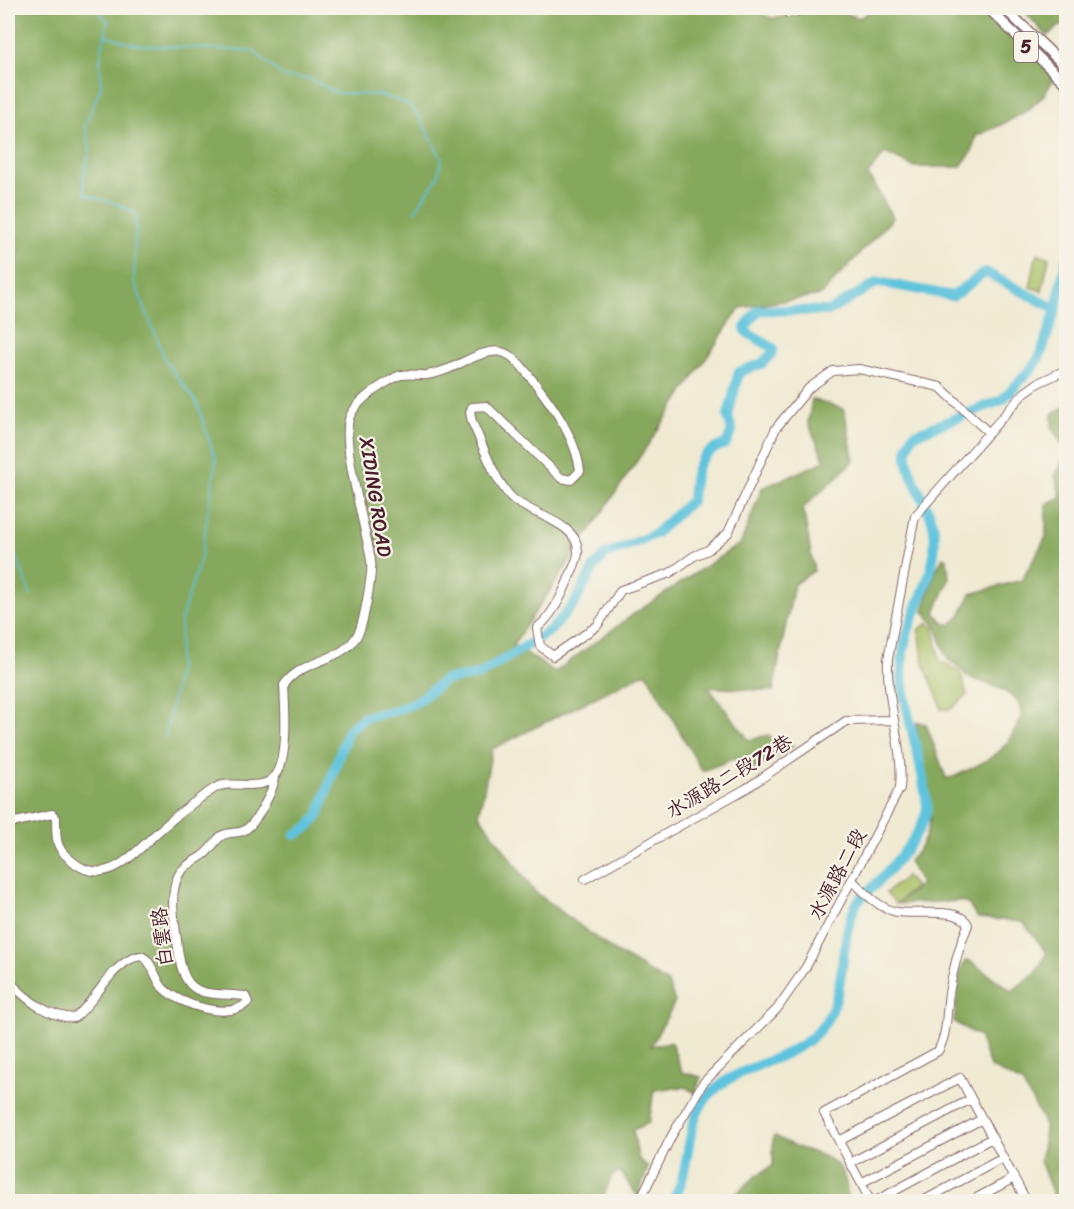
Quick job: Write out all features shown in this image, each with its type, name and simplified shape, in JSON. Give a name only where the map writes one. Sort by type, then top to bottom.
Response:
[{"type":"main road","name":"5","points":[[988,8],[1066,84]]},
{"type":"main road","name":"5","points":[[1004,8],[1066,67]]},
{"type":"street","points":[[785,8],[788,13],[812,8]]},
{"type":"street","name":"XIDING ROAD","points":[[275,777],[280,767],[283,748],[284,685],[295,674],[342,654],[355,639],[365,616],[372,564],[349,451],[348,422],[362,400],[398,376],[427,375],[448,369],[490,351],[504,351],[513,356],[546,396],[576,452],[580,471],[571,480],[561,478],[486,405],[472,407],[470,412],[472,422],[509,495],[520,506],[565,527],[578,545],[579,553],[567,584],[549,618],[537,628],[540,646],[553,656],[597,626],[621,590],[670,573],[694,556],[708,550],[728,533],[776,428],[809,388],[833,371],[859,369],[940,387],[989,433]]},
{"type":"street","points":[[989,433],[1024,393],[1038,383],[1066,370]]},
{"type":"street","name":"水源路二段","points":[[639,1202],[671,1137],[703,1083],[781,1004],[806,967],[854,882],[900,788],[901,772],[887,681],[888,659],[912,523],[929,499],[989,433]]},
{"type":"street","name":"水源路二段72巷","points":[[585,879],[747,788],[846,721],[893,720]]},
{"type":"street","points":[[8,820],[16,822],[52,814],[56,818],[59,850],[84,870],[104,872],[132,858],[172,820],[218,786],[263,784],[275,777]]},
{"type":"street","name":"白雲路","points":[[8,980],[23,996],[46,1011],[60,1017],[74,1018],[86,1009],[125,963],[137,956],[143,956],[163,988],[181,1002],[226,1010],[244,1007],[248,1002],[245,996],[220,996],[197,990],[181,973],[172,900],[179,874],[188,863],[203,855],[218,838],[228,832],[243,831],[249,826],[275,788],[275,777]]},
{"type":"street","points":[[854,882],[874,901],[893,911],[955,913],[966,920],[968,926],[962,939],[949,992],[945,1035],[938,1051],[824,1113],[850,1163],[872,1202],[992,1138]]},
{"type":"street","points":[[839,1142],[960,1078],[1027,1202]]},
{"type":"street","points":[[850,1163],[971,1099]]},
{"type":"street","points":[[861,1183],[982,1119]]},
{"type":"street","points":[[921,1202],[1003,1158]]},
{"type":"street","points":[[969,1202],[1014,1178]]},
{"type":"green space","points":[[8,8],[746,8],[772,18],[833,8],[859,18],[877,8],[988,8],[1055,74],[1050,86],[1042,96],[1023,113],[976,136],[972,152],[960,167],[914,167],[885,153],[868,174],[893,218],[821,295],[740,308],[513,645],[555,672],[632,615],[741,543],[762,488],[825,461],[808,423],[812,399],[844,409],[854,461],[803,508],[814,571],[794,584],[773,691],[708,687],[749,740],[768,735],[782,746],[793,746],[746,774],[736,758],[702,771],[646,672],[492,749],[479,815],[534,891],[611,949],[668,983],[675,1002],[651,1046],[671,1042],[682,1072],[701,1077],[695,1093],[685,1087],[654,1090],[649,1123],[633,1130],[638,1158],[648,1167],[638,1197],[620,1171],[611,1177],[602,1201],[8,1201]]},
{"type":"green space","points":[[1021,8],[1066,8],[1066,26],[1059,26],[1047,36]]},
{"type":"green space","points":[[1037,253],[1049,258],[1042,291],[1030,287]]},
{"type":"green space","points":[[1066,405],[1066,451],[1052,428],[1052,414]]},
{"type":"green space","points":[[1066,455],[1066,1201],[1056,1202],[1040,1161],[1045,1131],[1042,1118],[1022,1083],[990,1067],[979,1036],[954,1022],[960,971],[965,961],[970,961],[1012,991],[1036,972],[1047,953],[1023,922],[978,918],[969,905],[961,901],[896,904],[921,884],[909,861],[922,844],[928,828],[930,811],[917,722],[926,724],[946,778],[954,777],[996,754],[1016,729],[1022,715],[1018,701],[1002,689],[967,677],[961,668],[948,660],[935,625],[923,610],[936,570],[943,557],[947,559],[949,580],[935,612],[944,624],[951,624],[960,616],[971,594],[1022,580],[1046,537],[1046,504],[1061,497],[1055,476]]},
{"type":"green space","points":[[928,623],[934,629],[940,661],[960,671],[967,695],[951,709],[941,709],[923,659],[918,630]]},
{"type":"green space","points":[[906,876],[915,887],[896,904],[886,893]]},
{"type":"green space","points":[[776,1136],[789,1144],[834,1162],[842,1171],[846,1183],[847,1201],[728,1201],[758,1174],[773,1166],[773,1137]]},
{"type":"waterway","points":[[95,8],[108,21],[100,60],[101,87],[85,125],[90,149],[83,178],[85,194],[120,205],[136,214],[134,281],[166,362],[197,403],[216,461],[201,557],[181,619],[178,672],[165,736]]},
{"type":"waterway","points":[[8,11],[15,29],[17,47],[8,52]]},
{"type":"waterway","points":[[105,35],[136,45],[253,51],[284,77],[310,79],[337,93],[380,95],[408,104],[418,115],[442,159],[438,177],[414,212]]},
{"type":"waterway","points":[[672,1202],[683,1176],[694,1123],[705,1100],[728,1080],[798,1047],[810,1039],[823,1025],[832,1010],[837,993],[846,939],[856,905],[907,849],[925,817],[926,797],[906,702],[902,671],[906,638],[929,575],[935,542],[931,516],[913,479],[907,460],[908,448],[913,435],[1002,400],[1033,367],[1041,354],[1056,309],[1066,261]]},
{"type":"waterway","points":[[295,835],[309,827],[319,814],[348,730],[365,717],[396,710],[416,702],[445,680],[479,675],[551,630],[574,604],[595,566],[605,555],[655,534],[692,500],[698,465],[708,453],[726,444],[732,431],[728,416],[739,372],[761,364],[772,354],[773,348],[746,332],[745,328],[758,310],[829,311],[878,282],[953,296],[985,272],[1056,309]]},
{"type":"waterway","points":[[8,535],[31,595]]}]
